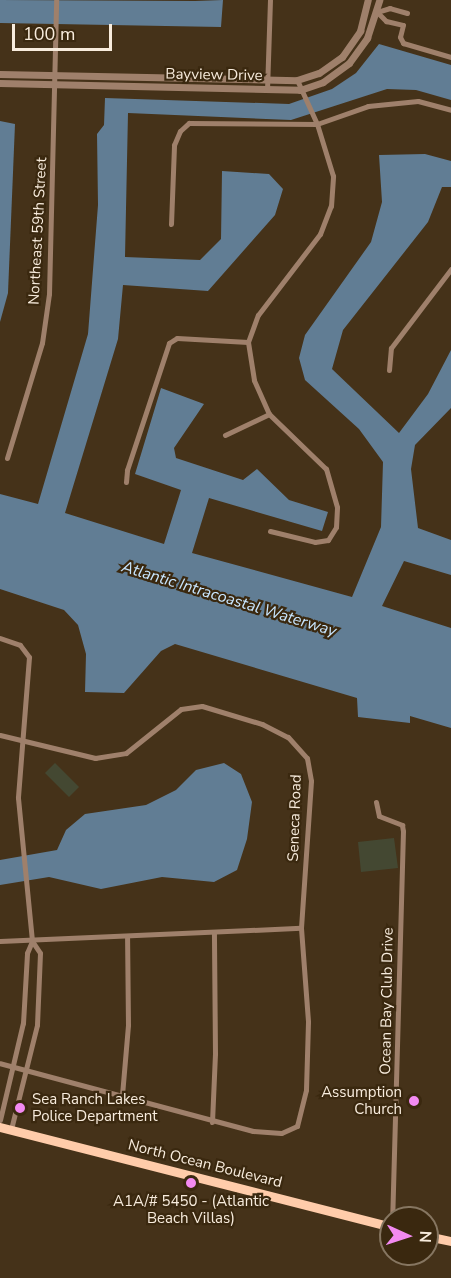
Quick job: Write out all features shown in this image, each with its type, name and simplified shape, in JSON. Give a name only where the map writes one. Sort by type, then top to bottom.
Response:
[{"type":"main road","name":"North Ocean Boulevard","points":[[0,1127],[379,1222]]},
{"type":"street","name":"Northeast 59th Street","points":[[7,458],[42,343],[49,294],[56,85],[56,0]]},
{"type":"street","points":[[267,90],[270,0]]},
{"type":"street","name":"Bayview Drive","points":[[1,83],[219,88],[302,93],[323,82],[349,63],[367,38],[379,0]]},
{"type":"street","points":[[367,4],[386,21],[403,25],[400,37],[403,43],[451,57]]},
{"type":"street","name":"Bayview Drive","points":[[1,74],[297,80],[319,73],[342,57],[360,31],[367,4]]},
{"type":"street","points":[[377,12],[390,9],[407,13]]},
{"type":"street","points":[[1,74],[1,83]]},
{"type":"street","points":[[108,86],[109,76]]},
{"type":"street","points":[[163,78],[163,87]]},
{"type":"street","points":[[219,79],[219,88]]},
{"type":"street","points":[[270,531],[315,542],[328,540],[336,527],[338,507],[326,469],[269,414],[254,380],[248,342],[258,315],[320,234],[331,206],[333,176],[317,124],[297,80]]},
{"type":"street","points":[[171,224],[174,145],[180,130],[189,123],[317,124],[368,106],[418,101],[451,110]]},
{"type":"street","points":[[389,370],[391,348],[451,269]]},
{"type":"street","points":[[126,482],[127,470],[169,343],[177,338],[248,342]]},
{"type":"street","points":[[225,435],[269,414]]},
{"type":"street","points":[[0,638],[20,645],[29,657],[30,675],[22,742],[20,845],[32,941],[40,952],[40,979],[28,1069],[11,1129]]},
{"type":"street","name":"Seneca Road","points":[[0,735],[95,758],[126,753],[181,709],[202,706],[262,724],[288,737],[307,758],[311,781],[301,928],[308,1022],[306,1090],[297,1126],[272,1132],[212,1122]]},
{"type":"street","name":"Ocean Bay Club Drive","points":[[376,802],[379,816],[397,823],[403,831],[392,1206]]},
{"type":"street","points":[[0,941],[301,928]]},
{"type":"street","points":[[0,1063],[122,1095],[212,1122],[214,932]]},
{"type":"street","points":[[122,1095],[128,1025],[127,936]]},
{"type":"street","points":[[0,1120],[15,1066],[23,1023],[27,953],[32,941]]},
{"type":"green space","points":[[55,763],[79,787],[69,797],[45,773]]},
{"type":"green space","points":[[394,838],[398,868],[361,872],[358,842]]},
{"type":"water","points":[[0,0],[223,0],[221,27],[0,23]]},
{"type":"water","name":"Atlantic Intracoastal Waterway","points":[[379,44],[451,65],[451,100],[416,90],[387,89],[291,120],[128,113],[125,257],[200,260],[221,239],[222,171],[269,174],[283,189],[275,215],[208,291],[123,285],[118,339],[65,513],[164,544],[181,490],[135,474],[161,388],[204,404],[174,448],[176,458],[243,480],[257,469],[289,500],[328,512],[322,531],[209,498],[192,553],[352,597],[381,527],[383,462],[359,429],[305,380],[299,358],[305,335],[371,242],[382,202],[379,155],[425,154],[451,161],[451,187],[442,187],[428,222],[343,330],[332,369],[399,433],[428,394],[451,350],[451,408],[415,445],[411,469],[418,528],[451,540],[451,575],[404,561],[382,606],[451,628],[451,728],[410,716],[410,723],[358,717],[357,698],[175,644],[161,651],[124,693],[85,692],[86,654],[78,625],[64,610],[0,589],[0,494],[38,504],[88,334],[98,205],[97,134],[104,125],[105,98],[289,104],[332,89],[356,73]]},
{"type":"water","points":[[0,121],[15,124],[8,293],[0,322]]},
{"type":"water","points":[[224,763],[241,774],[252,802],[247,839],[237,870],[214,882],[162,877],[101,889],[49,877],[0,885],[0,860],[57,850],[66,830],[85,814],[146,805],[176,790],[196,770]]},
{"type":"place","name":"Assumption Church","points":[[414,1101]]},
{"type":"place","name":"Sea Ranch Lakes Police Department","points":[[20,1108]]},
{"type":"place","name":"A1A/# 5450 - (Atlantic Beach Villas)","points":[[191,1183]]}]
